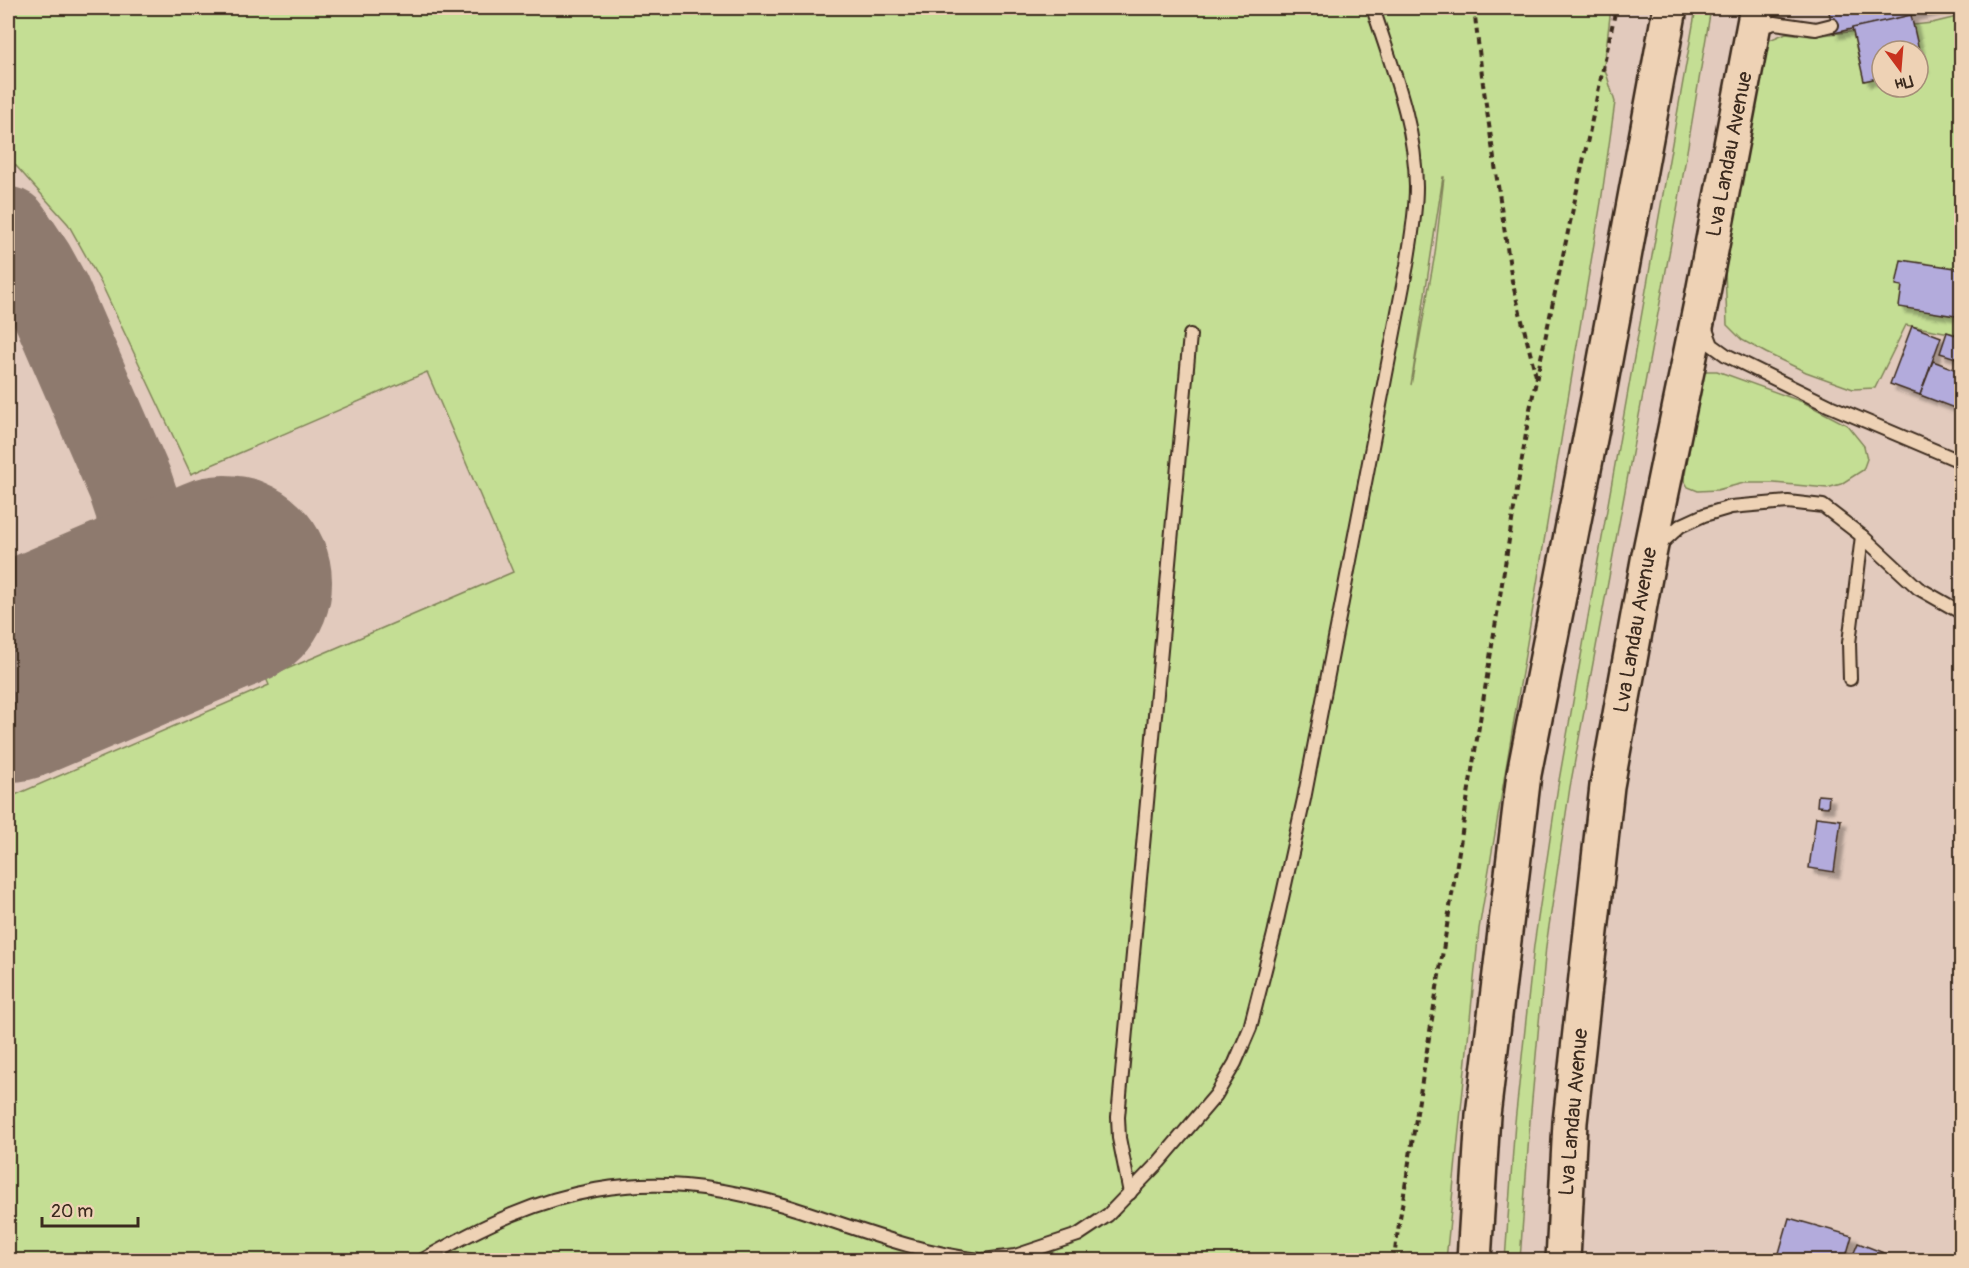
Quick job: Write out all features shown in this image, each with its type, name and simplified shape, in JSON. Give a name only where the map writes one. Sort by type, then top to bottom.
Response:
[{"type":"main road","points":[[1474,1260],[1483,1115],[1524,774],[1598,398],[1670,8]]},
{"type":"main road","name":"Lva Landau Avenue","points":[[1563,1260],[1570,1122],[1607,786],[1648,555],[1702,298],[1755,18]]},
{"type":"lane","points":[[423,1260],[490,1224],[543,1202],[615,1186],[658,1184],[695,1186],[734,1193],[782,1205],[911,1247],[948,1256],[982,1260],[1015,1256],[1078,1235],[1108,1215],[1160,1162],[1216,1095],[1235,1063],[1250,1028],[1260,992],[1304,800],[1407,265],[1416,188],[1414,152],[1404,105],[1373,8]]},
{"type":"lane","points":[[1755,18],[1816,29],[1832,25]]},
{"type":"lane","points":[[1702,298],[1705,328],[1712,345],[1726,355],[1830,406],[1962,462]]},
{"type":"lane","points":[[1130,1193],[1119,1138],[1118,1117],[1190,335]]},
{"type":"lane","points":[[1648,555],[1680,526],[1704,515],[1731,507],[1788,502],[1823,506],[1862,537],[1918,588],[1962,614]]},
{"type":"lane","points":[[1850,679],[1849,643],[1862,537]]},
{"type":"path","points":[[1473,8],[1512,281],[1537,378]]},
{"type":"path","points":[[1394,1260],[1522,456],[1616,8]]},
{"type":"green space","points":[[8,8],[1611,8],[1604,66],[1615,102],[1601,202],[1479,929],[1446,1260],[8,1260],[8,798],[269,685],[266,678],[513,572],[427,372],[191,474],[101,283],[68,224],[8,157]],"holes":[[[1444,177],[1435,254],[1411,385]]]},
{"type":"green space","points":[[1696,8],[1711,8],[1677,211],[1570,787],[1546,946],[1520,1260],[1505,1260],[1515,1122],[1534,945],[1558,786]]},
{"type":"green space","points":[[1961,16],[1961,335],[1906,325],[1875,388],[1853,389],[1806,372],[1742,340],[1727,325],[1725,269],[1754,69],[1767,41],[1786,33],[1812,36],[1932,23]]},
{"type":"green space","points":[[1705,371],[1717,371],[1803,402],[1847,425],[1864,446],[1867,459],[1863,470],[1841,484],[1827,488],[1774,483],[1744,483],[1717,490],[1698,491],[1688,487],[1684,480],[1701,381]]},
{"type":"building","points":[[1828,8],[1942,8],[1834,33]]},
{"type":"building","points":[[1911,15],[1916,39],[1870,39],[1870,80],[1864,81],[1852,28]]},
{"type":"building","points":[[1901,260],[1962,269],[1962,317],[1899,307],[1902,286],[1896,285]]},
{"type":"building","points":[[1912,326],[1941,337],[1920,395],[1890,384]]},
{"type":"building","points":[[1947,332],[1962,337],[1962,360],[1940,353]]},
{"type":"building","points":[[1933,361],[1962,372],[1962,411],[1920,395]]},
{"type":"building","points":[[1818,795],[1829,796],[1828,807],[1817,806]]},
{"type":"building","points":[[1816,817],[1841,820],[1834,872],[1809,868]]},
{"type":"building","points":[[1789,1218],[1852,1236],[1845,1260],[1777,1260]]},
{"type":"building","points":[[1858,1243],[1902,1260],[1851,1260]]},
{"type":"taxiway","points":[[8,230],[48,295],[130,484],[139,511],[140,543],[127,587],[96,620],[20,669]]},
{"type":"runway","points":[[8,675],[225,582]]}]
